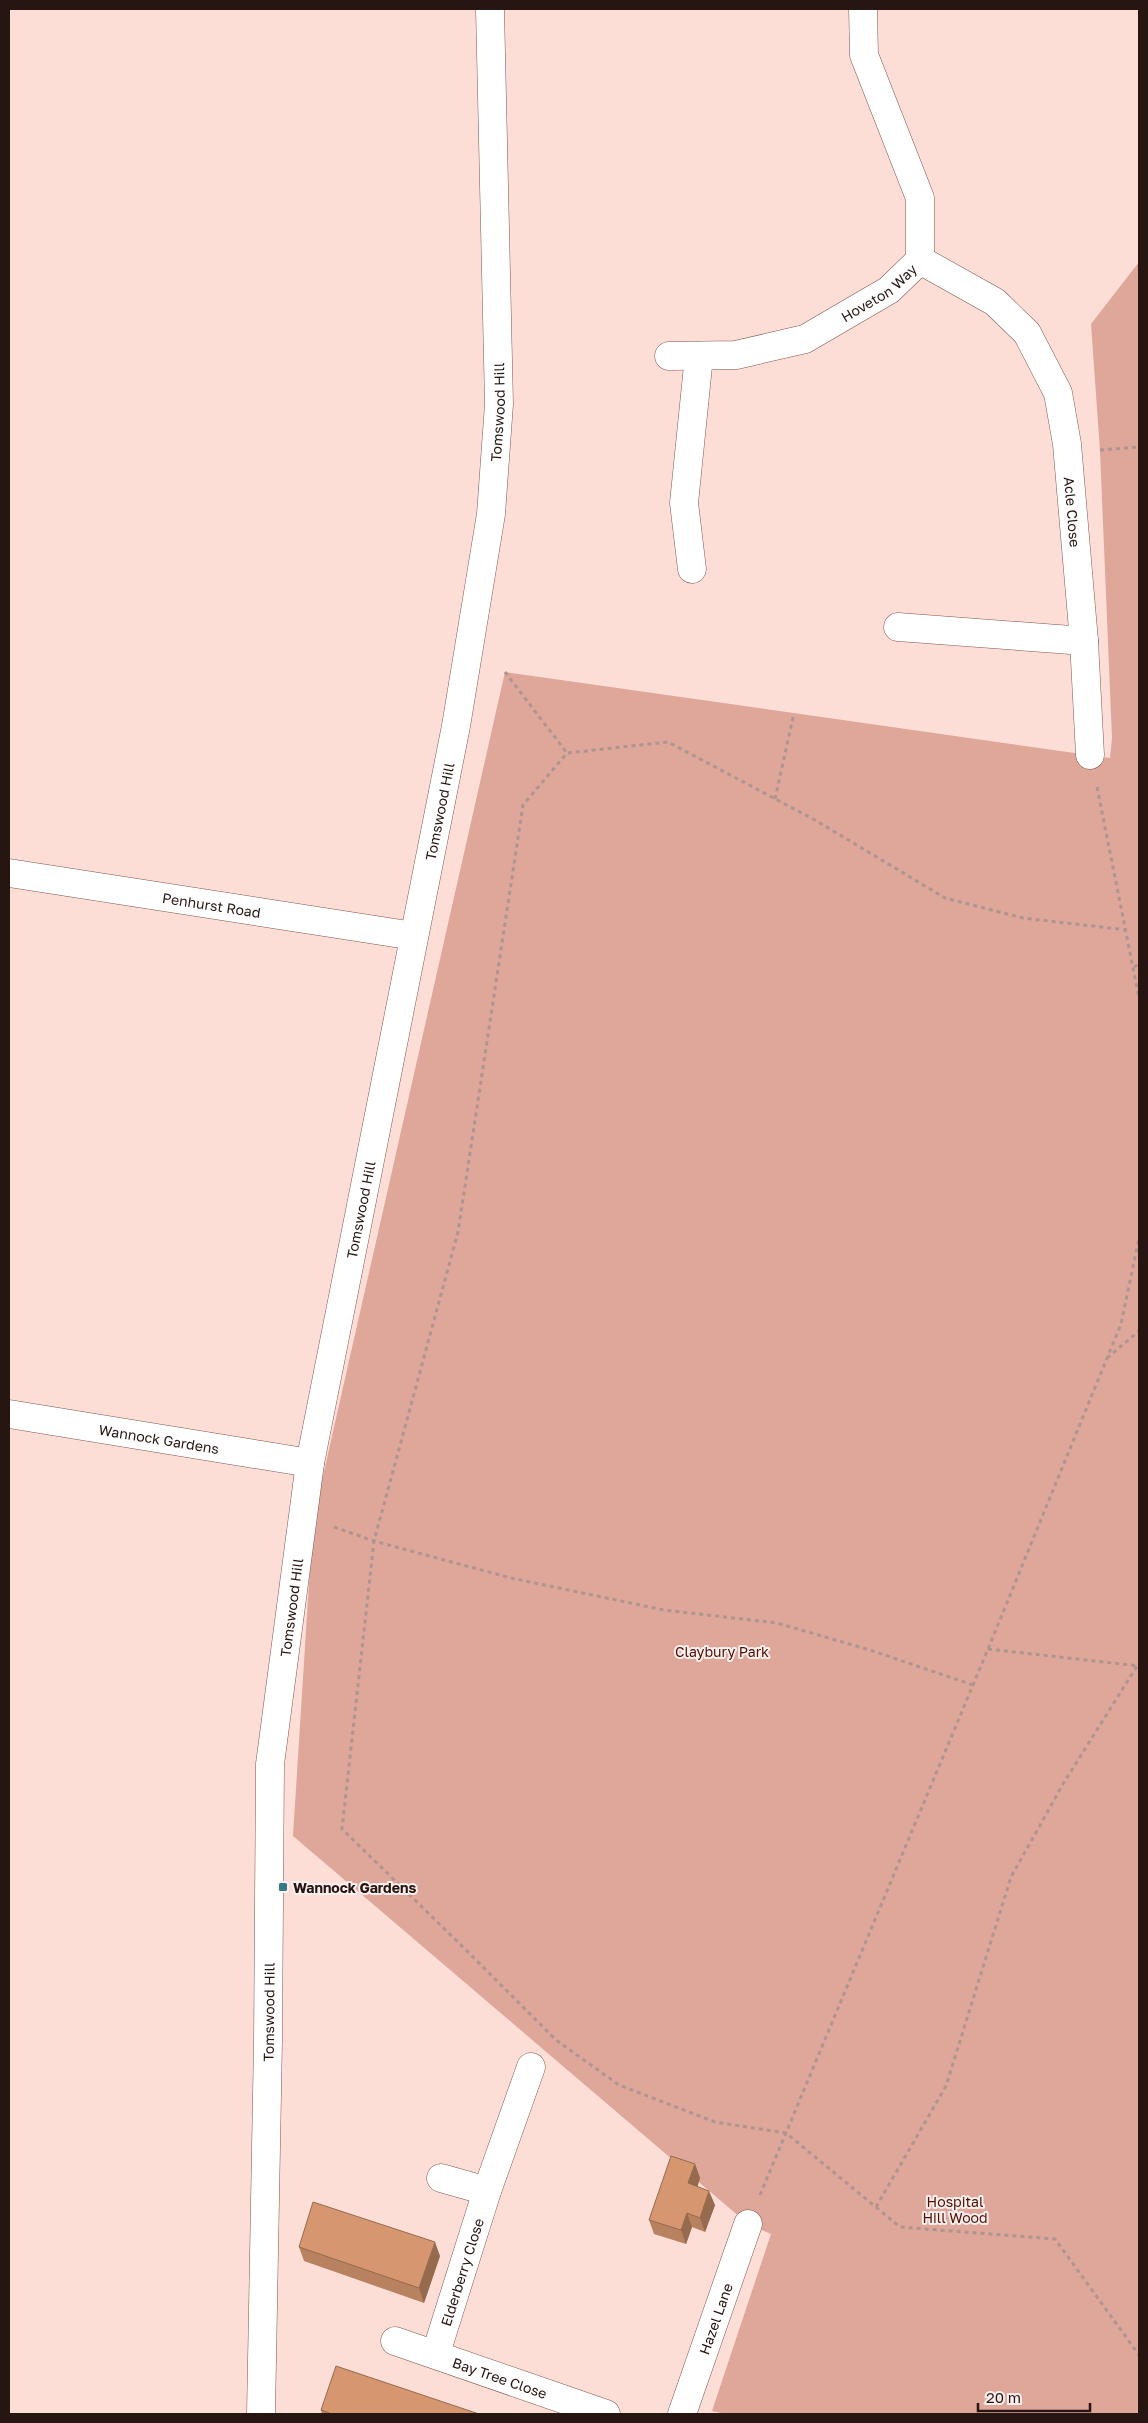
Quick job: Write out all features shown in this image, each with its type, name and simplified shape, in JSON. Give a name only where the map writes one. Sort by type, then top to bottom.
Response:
[{"type":"street","name":"Tomswood Hill","points":[[261,2414],[268,2051],[270,1764],[310,1463],[456,726],[492,495],[499,404],[490,9]]},
{"type":"street","name":"Hoveton Way","points":[[669,356],[736,355],[805,339],[889,290],[920,260],[920,198],[864,55],[863,9]]},
{"type":"street","name":"Acle Close","points":[[920,260],[995,302],[1021,326],[1027,333],[1058,393],[1067,444],[1072,528],[1084,641],[1090,755]]},
{"type":"street","points":[[692,569],[684,503],[699,356]]},
{"type":"street","points":[[898,627],[1084,641]]},
{"type":"street","name":"Penhurst Road","points":[[9,873],[414,936]]},
{"type":"street","name":"Wannock Gardens","points":[[9,1414],[310,1463]]},
{"type":"street","name":"Elderberry Close","points":[[436,2353],[487,2191],[531,2067]]},
{"type":"street","points":[[441,2178],[487,2191]]},
{"type":"street","name":"Hazel Lane","points":[[682,2414],[748,2224]]},
{"type":"street","name":"Bay Tree Close","points":[[395,2341],[436,2353],[606,2414]]},
{"type":"path","points":[[505,672],[567,753]]},
{"type":"path","points":[[775,799],[794,713]]},
{"type":"path","points":[[1127,930],[1023,918],[945,898],[816,820],[668,742],[567,753],[523,805],[458,1232],[374,1541],[342,1830],[464,1946],[556,2040],[620,2085],[715,2122],[786,2133],[900,2226],[1055,2239],[1139,2355]]},
{"type":"path","points":[[1090,755],[1127,930],[1139,998]]},
{"type":"path","points":[[1134,967],[1139,964]]},
{"type":"path","points":[[748,2224],[988,1649],[1121,1324],[1139,1238]]},
{"type":"path","points":[[1107,1358],[1139,1331]]},
{"type":"path","points":[[301,1524],[312,1520],[374,1541],[511,1578],[664,1610],[777,1623],[870,1650],[973,1685]]},
{"type":"path","points":[[876,2207],[946,2086],[1011,1877],[1063,1784],[1138,1666],[988,1649]]},
{"type":"green space","name":"Claybury Park","points":[[1139,262],[1139,2414],[725,2414],[712,2411],[771,2234],[748,2224],[293,1836],[313,1520],[505,672],[1110,758],[1112,738],[1100,451],[1091,324]]},
{"type":"building","points":[[671,2156],[695,2164],[688,2183],[709,2191],[700,2218],[687,2213],[681,2230],[649,2220]]},
{"type":"building","points":[[313,2202],[435,2242],[419,2288],[299,2247]]},
{"type":"building","points":[[336,2366],[479,2414],[332,2414],[321,2410]]},
{"type":"place","name":"Wannock Gardens","points":[[283,1887]]},
{"type":"park label","name":"Hospital Hill Wood","points":[[955,2210]]}]
